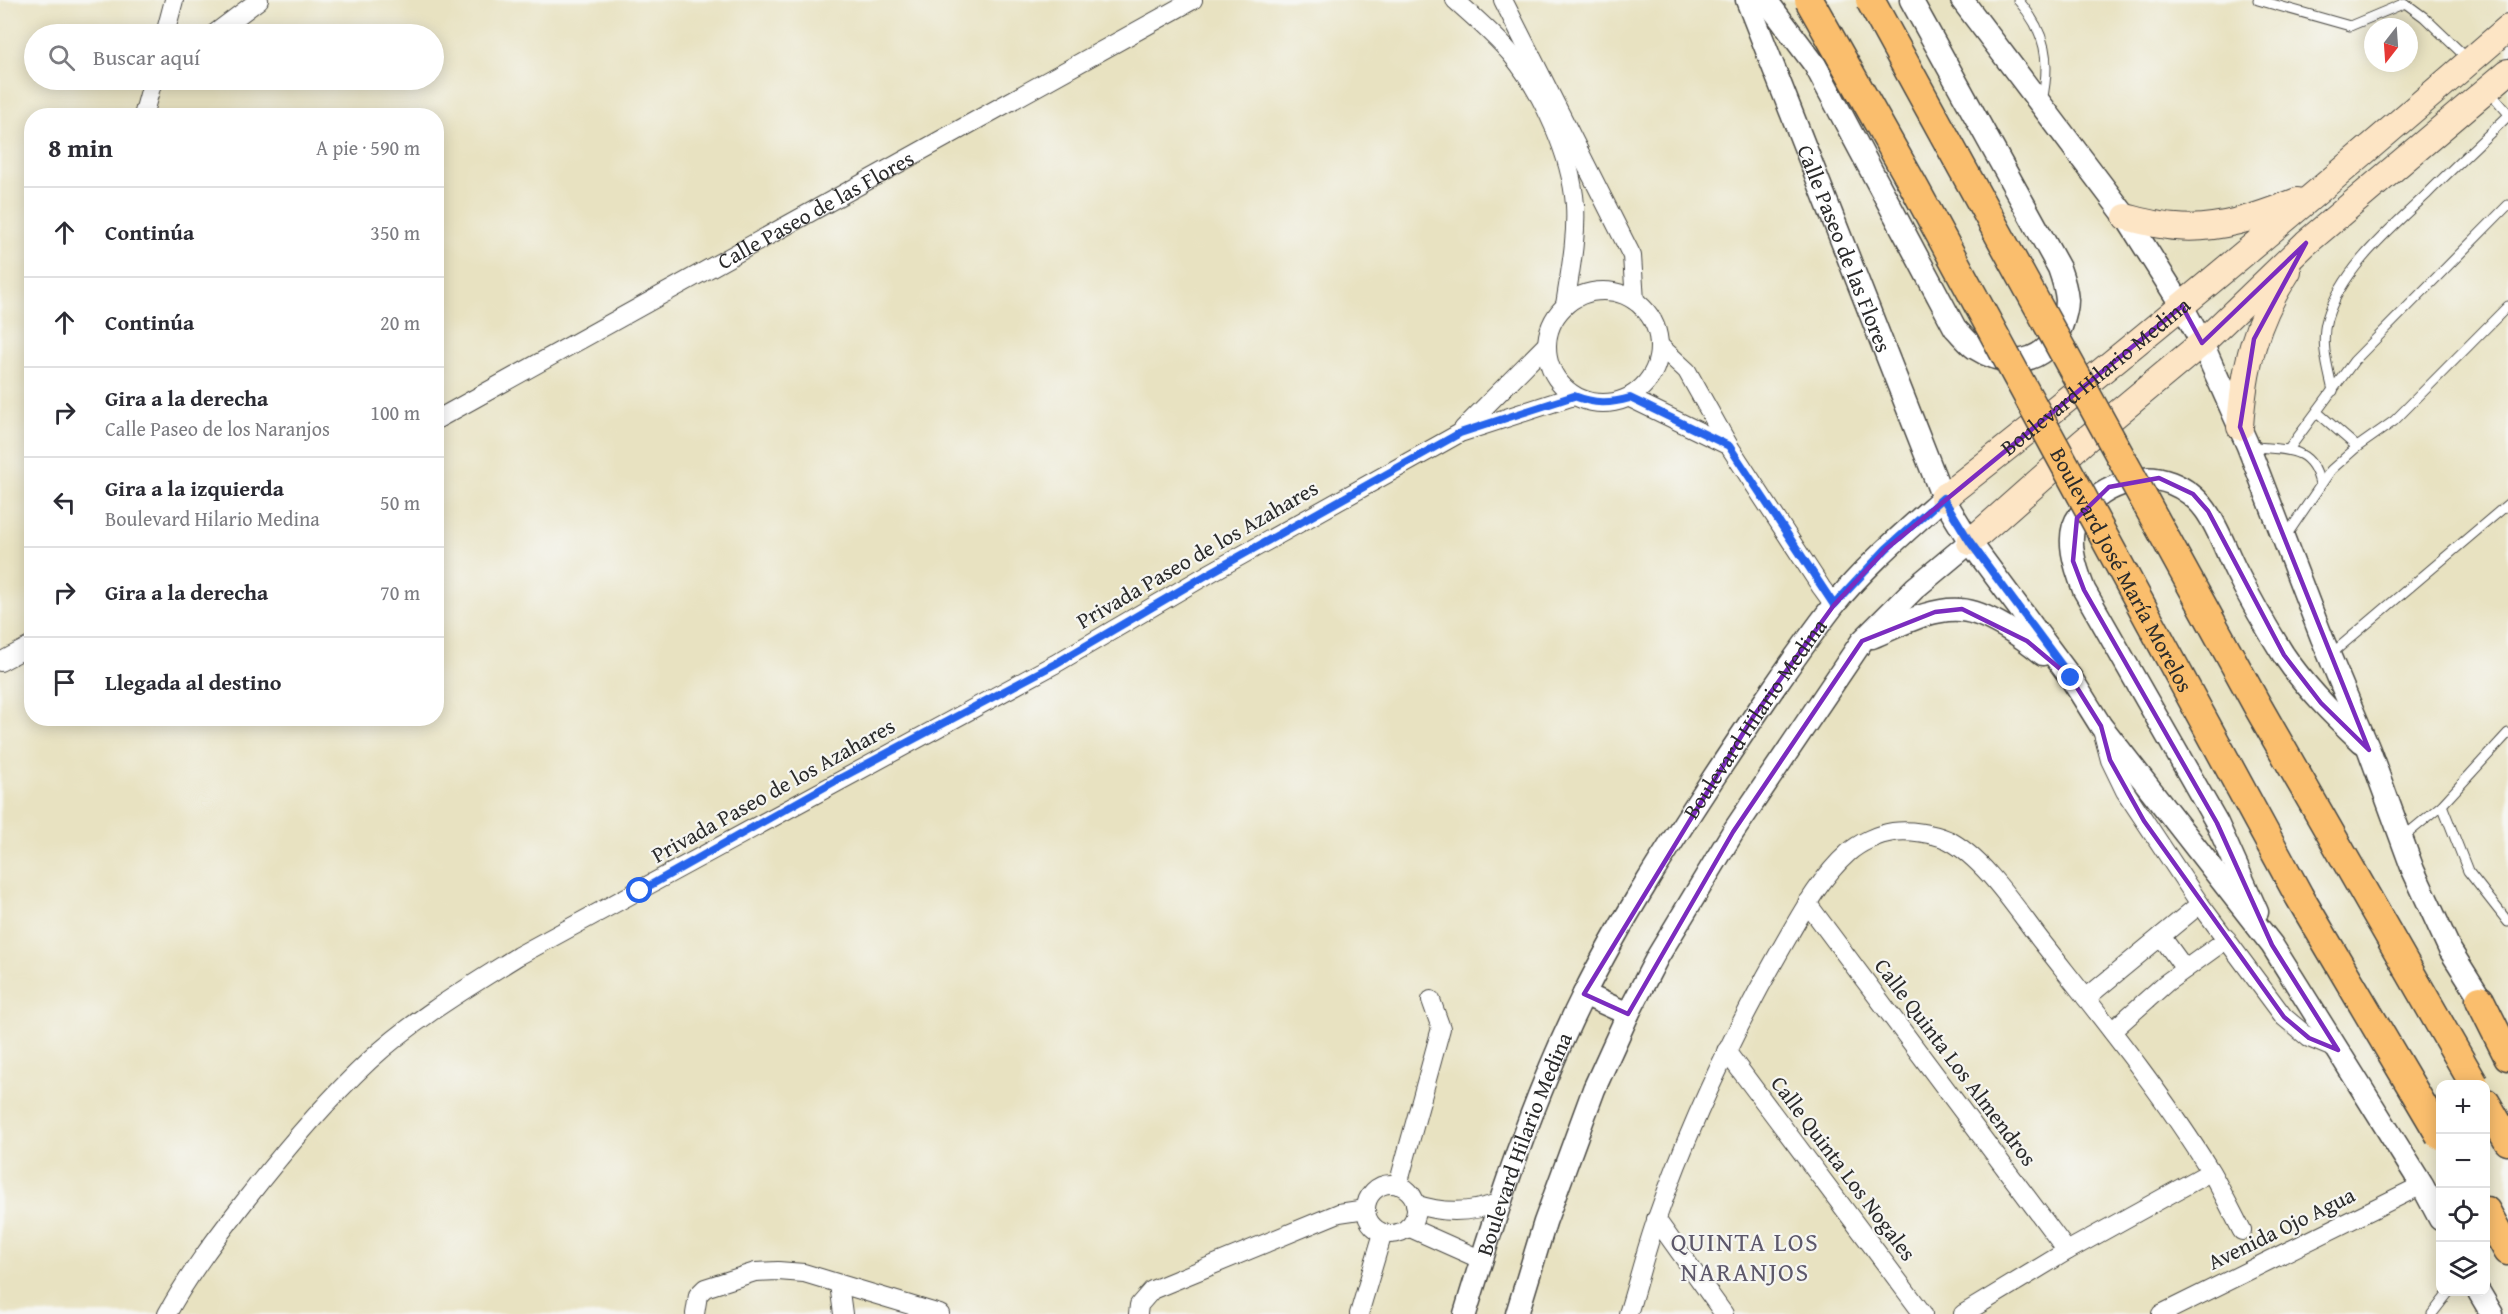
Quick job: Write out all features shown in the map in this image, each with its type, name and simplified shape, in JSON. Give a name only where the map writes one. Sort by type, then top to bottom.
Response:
[{"type":"main road","name":"Boulevard José María Morelos","points":[[1809,0],[1912,183],[2101,535],[2299,896],[2439,1134]]},
{"type":"main road","points":[[1870,0],[2258,707],[2472,1080]]},
{"type":"main road","name":"Boulevard Hilario Medina","points":[[1943,498],[2065,403],[2317,194],[2508,28]]},
{"type":"main road","name":"Boulevard Hilario Medina","points":[[1970,542],[2083,442],[2202,343],[2307,243],[2508,72]]},
{"type":"main road","points":[[2126,218],[2176,227],[2205,227],[2236,222],[2317,194]]},
{"type":"main road","points":[[2244,436],[2242,390],[2254,339],[2280,283],[2307,243]]},
{"type":"main road","points":[[2480,1000],[2508,1056]]},
{"type":"main road","points":[[2490,1110],[2508,1141]]},
{"type":"main road","points":[[2490,1219],[2507,1251]]},
{"type":"street","points":[[168,24],[174,0]]},
{"type":"street","points":[[227,24],[259,0]]},
{"type":"street","name":"Calle Paseo de las Flores","points":[[444,416],[1193,0]]},
{"type":"street","points":[[1455,0],[1511,55],[1532,84],[1559,143],[1569,171],[1575,204],[1575,232],[1565,305]]},
{"type":"street","points":[[1503,0],[1632,256],[1635,301]]},
{"type":"street","name":"Calle Paseo de las Flores","points":[[1747,0],[1943,498],[1970,542],[2071,678]]},
{"type":"street","points":[[1766,0],[1815,65],[1955,328],[1974,347],[1998,359],[2016,361],[2040,355],[2054,342],[2064,319],[2067,302],[2059,268],[1911,0]]},
{"type":"street","points":[[1962,0],[2126,218],[2182,306],[2202,343],[2244,436],[2369,750],[2412,870],[2450,950],[2480,1000],[2508,1037]]},
{"type":"street","points":[[145,108],[151,90]]},
{"type":"street","points":[[1612,291],[1635,301],[1648,313],[1657,328],[1660,346],[1657,366],[1646,384],[1630,398],[1612,404],[1592,403],[1574,396],[1559,383],[1549,365],[1546,345],[1555,317],[1565,305],[1587,293],[1612,291]]},
{"type":"street","name":"Privada Paseo de los Azahares","points":[[1460,433],[1546,345]]},
{"type":"street","points":[[1660,346],[1687,370],[1729,446],[1834,605]]},
{"type":"street","name":"Privada Paseo de los Azahares","points":[[167,1314],[176,1297],[228,1222],[296,1135],[370,1060],[447,1000],[518,956],[1055,664],[1210,573],[1460,433],[1574,396]]},
{"type":"street","points":[[1630,398],[1729,446]]},
{"type":"street","points":[[2272,945],[2217,823],[2103,618],[2084,590],[2073,561],[2073,541],[2077,518],[2109,487],[2137,479],[2159,478],[2193,494],[2208,511],[2236,571],[2284,654],[2321,703],[2369,750]]},
{"type":"street","name":"Boulevard Hilario Medina","points":[[1465,1314],[1500,1202],[1548,1075],[1584,994],[1615,937],[1753,717],[1834,605],[1886,549],[1943,498]]},
{"type":"street","name":"Boulevard Hilario Medina","points":[[1517,1314],[1566,1161],[1594,1089],[1628,1014],[1658,956],[1733,832],[1862,641],[1915,588],[1970,542]]},
{"type":"street","points":[[1862,641],[1935,612],[1962,609],[1998,623],[2027,641],[2071,678],[2101,726],[2272,945],[2422,1185],[2436,1211]]},
{"type":"street","points":[[0,662],[24,649]]},
{"type":"street","points":[[2101,726],[2110,760],[2125,791],[2200,904],[2284,1017],[2309,1038],[2338,1050]]},
{"type":"street","points":[[1628,1314],[1656,1220],[1689,1134],[1726,1051],[1807,903],[1849,851],[1869,840],[1893,832],[1917,832],[1947,840],[1974,860],[1996,885],[2112,1031],[2210,1172],[2242,1231]]},
{"type":"street","name":"Calle Quinta Los Almendros","points":[[1807,903],[2067,1251]]},
{"type":"street","points":[[2085,998],[2200,904]]},
{"type":"street","points":[[2162,936],[2185,969]]},
{"type":"street","points":[[2112,1031],[2185,969],[2228,939]]},
{"type":"street","points":[[1584,994],[1628,1014]]},
{"type":"street","points":[[1398,1185],[1441,1028],[1431,1000]]},
{"type":"street","name":"Calle Quinta Los Nogales","points":[[1726,1051],[1923,1314]]},
{"type":"street","points":[[1963,1314],[2067,1251],[2210,1172]]},
{"type":"street","points":[[1398,1185],[1406,1189],[1415,1204],[1413,1220],[1401,1232],[1383,1233],[1368,1219],[1367,1200],[1380,1187],[1398,1185]]},
{"type":"street","name":"Avenida Ojo Agua","points":[[2161,1314],[2422,1185]]},
{"type":"street","points":[[1415,1204],[1434,1210],[1466,1211],[1500,1202]]},
{"type":"street","points":[[1138,1314],[1139,1305],[1152,1290],[1339,1213],[1366,1209]]},
{"type":"street","points":[[1656,1220],[1724,1314]]},
{"type":"street","points":[[1408,1227],[1482,1260]]},
{"type":"street","points":[[1359,1314],[1383,1233]]},
{"type":"street","points":[[695,1314],[698,1295],[705,1288],[755,1272],[804,1273],[940,1314]]},
{"type":"street","points":[[839,1284],[843,1314]]},
{"type":"street","points":[[2482,1296],[2492,1314]]},
{"type":"lane","points":[[2018,0],[2042,38],[2047,56],[2047,78],[2041,106]]},
{"type":"lane","points":[[2258,0],[2350,26],[2405,3],[2424,17],[2471,61]]},
{"type":"lane","points":[[2333,391],[2324,342],[2327,320],[2346,281],[2392,227],[2508,114],[2488,89]]},
{"type":"lane","points":[[2289,448],[2354,361],[2508,204]]},
{"type":"lane","points":[[2284,539],[2331,470],[2356,447],[2394,421],[2508,306]]},
{"type":"lane","points":[[2317,412],[2356,447]]},
{"type":"lane","points":[[2244,436],[2271,449],[2289,448],[2307,458],[2314,466],[2320,484]]},
{"type":"lane","points":[[2330,655],[2508,504]]},
{"type":"lane","points":[[2400,840],[2442,805],[2508,733]]},
{"type":"lane","points":[[2442,805],[2468,871],[2508,922]]},
{"type":"lane","points":[[2432,1314],[2446,1296]]},
{"type":"highlighted area","points":[[2306,243],[2254,339],[2240,427],[2369,750],[2321,703],[2284,655],[2208,511],[2193,494],[2159,478],[2109,487],[2077,518],[2073,561],[2084,590],[2217,823],[2272,945],[2338,1050],[2309,1038],[2284,1017],[2144,821],[2110,760],[2101,726],[2071,678],[2027,641],[1962,609],[1935,612],[1862,641],[1733,832],[1628,1014],[1584,994],[1753,717],[1834,605],[1886,549],[2182,306],[2202,343]]},
{"type":"district","name":"QUINTA LOS NARANJOS","points":[[1745,1256]]},
{"type":"route","points":[[640,891],[837,780],[1055,664],[1210,573],[1460,433],[1574,396],[1592,403],[1612,404],[1630,398],[1729,446],[1834,605],[1886,549],[1943,498],[1970,542],[2071,678]]}]
